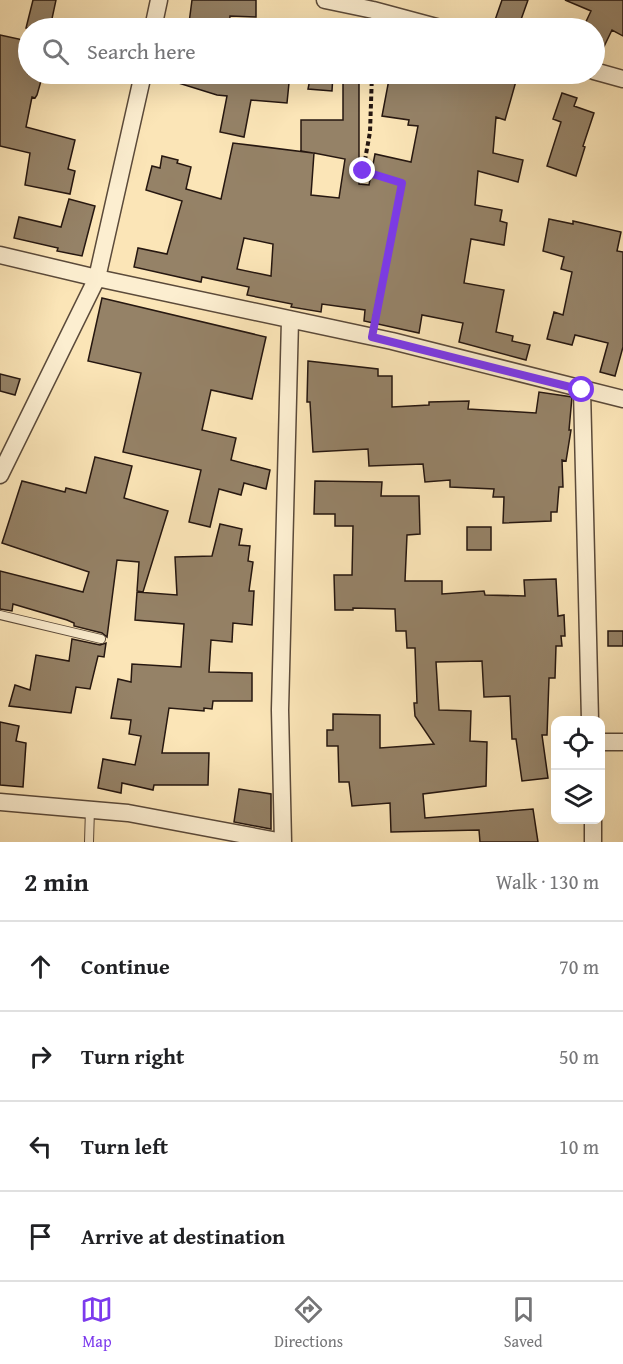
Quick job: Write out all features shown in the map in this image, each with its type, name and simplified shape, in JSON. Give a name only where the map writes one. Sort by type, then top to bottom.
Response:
[{"type":"street","points":[[155,18],[159,0]]},
{"type":"street","points":[[325,0],[403,18]]},
{"type":"street","points":[[605,74],[623,79]]},
{"type":"street","points":[[2,466],[97,278],[141,84]]},
{"type":"street","points":[[0,255],[372,337],[623,399]]},
{"type":"street","points":[[0,802],[90,809],[160,819],[283,842],[280,711],[290,320]]},
{"type":"street","points":[[582,390],[590,716]]},
{"type":"street","points":[[605,742],[623,742]]},
{"type":"street","points":[[593,824],[593,842]]},
{"type":"lane","points":[[0,615],[101,639]]},
{"type":"lane","points":[[89,842],[90,809]]},
{"type":"path","points":[[372,84],[370,132],[363,171],[402,183],[372,337]]},
{"type":"building","points":[[33,0],[56,0],[52,18],[28,18]]},
{"type":"building","points":[[192,0],[256,0],[256,17],[190,18]]},
{"type":"building","points":[[502,0],[528,0],[522,18],[496,18]]},
{"type":"building","points":[[565,0],[623,0],[623,36],[612,30],[605,44],[605,18],[588,18],[591,11]]},
{"type":"building","points":[[0,35],[18,39],[18,84],[40,84],[37,95],[35,98],[32,97],[26,127],[75,140],[68,169],[75,171],[70,194],[25,185],[30,153],[0,146]]},
{"type":"building","points":[[182,84],[289,84],[287,103],[251,100],[244,137],[220,132],[227,96]]},
{"type":"building","points":[[309,84],[332,84],[332,91],[308,89]]},
{"type":"building","points":[[343,84],[359,84],[359,184],[369,185],[375,154],[411,162],[418,126],[408,125],[409,120],[382,116],[388,84],[515,84],[505,120],[496,117],[493,153],[523,160],[518,182],[478,171],[475,205],[502,210],[500,221],[507,223],[504,245],[471,239],[464,283],[504,290],[496,332],[513,336],[512,341],[530,345],[526,360],[459,342],[463,323],[422,315],[419,333],[364,321],[365,310],[322,304],[321,312],[291,307],[292,304],[247,295],[249,287],[202,277],[201,282],[134,267],[138,248],[167,254],[182,201],[146,190],[152,166],[160,168],[162,156],[178,160],[177,163],[191,167],[186,189],[221,199],[233,143],[313,153],[301,151],[301,120],[343,120]],"holes":[[[314,153],[345,159],[339,198],[311,195]],[[244,238],[273,244],[271,276],[237,269]]]},
{"type":"building","points":[[562,93],[577,98],[574,106],[594,113],[576,176],[547,166],[561,122],[553,119]]},
{"type":"building","points":[[69,199],[95,206],[82,256],[14,238],[19,217],[61,227]]},
{"type":"building","points":[[549,219],[573,224],[573,221],[621,232],[617,251],[623,252],[623,347],[615,376],[600,372],[608,343],[575,335],[572,345],[547,339],[554,312],[563,315],[572,272],[561,269],[564,257],[543,251]]},
{"type":"building","points":[[102,298],[266,337],[252,399],[211,390],[202,430],[236,438],[231,460],[270,470],[266,489],[244,483],[241,495],[219,489],[210,527],[189,522],[201,470],[123,452],[141,373],[88,361]]},
{"type":"building","points":[[308,361],[378,369],[378,376],[392,376],[392,407],[429,405],[429,402],[469,401],[468,409],[536,413],[539,392],[572,397],[569,430],[571,430],[566,461],[562,460],[563,487],[559,487],[557,512],[551,512],[551,521],[503,523],[504,497],[493,497],[494,489],[450,487],[450,480],[425,482],[423,464],[369,466],[368,449],[313,452],[310,402],[307,402]]},
{"type":"building","points":[[0,374],[20,379],[15,395],[0,391]]},
{"type":"building","points":[[95,457],[132,466],[124,498],[168,511],[143,592],[137,591],[139,562],[117,560],[107,637],[102,633],[74,626],[74,623],[67,620],[13,604],[12,611],[0,609],[0,571],[83,592],[89,572],[2,543],[22,481],[65,492],[66,488],[86,493]]},
{"type":"building","points":[[315,481],[382,482],[381,496],[419,496],[420,534],[407,535],[405,581],[442,581],[442,594],[484,591],[485,595],[525,596],[524,580],[556,579],[558,616],[564,615],[565,636],[561,636],[562,646],[556,646],[555,678],[549,678],[547,735],[542,735],[548,778],[522,781],[516,739],[512,739],[510,696],[484,697],[482,661],[436,662],[439,710],[471,711],[470,741],[487,742],[486,786],[423,794],[425,818],[533,809],[538,842],[480,842],[479,830],[391,832],[390,803],[352,806],[349,782],[339,782],[338,746],[327,746],[327,730],[333,730],[333,714],[380,715],[380,748],[434,744],[415,716],[414,703],[417,703],[415,648],[407,648],[406,631],[396,631],[395,609],[335,610],[334,575],[352,575],[353,526],[335,526],[335,514],[314,514]]},
{"type":"building","points":[[220,524],[242,529],[239,545],[250,546],[248,561],[253,562],[249,591],[254,591],[252,625],[233,623],[232,642],[211,640],[209,672],[252,673],[252,701],[213,701],[212,709],[204,708],[204,711],[169,708],[162,753],[209,753],[208,785],[154,785],[153,790],[122,783],[121,793],[98,788],[103,759],[135,765],[141,736],[129,734],[131,720],[111,718],[118,679],[131,682],[132,664],[181,667],[184,624],[135,620],[137,592],[177,595],[175,557],[212,556]]},
{"type":"building","points":[[467,527],[491,527],[491,550],[467,550]]},
{"type":"building","points":[[608,631],[623,631],[623,646],[608,646]]},
{"type":"building","points":[[72,639],[100,645],[106,643],[104,657],[98,656],[90,689],[76,687],[71,713],[9,706],[15,685],[30,690],[36,655],[69,661]]},
{"type":"building","points":[[0,722],[19,726],[16,741],[26,743],[23,787],[0,785]]},
{"type":"building","points":[[239,789],[271,794],[271,829],[234,822]]},
{"type":"route","points":[[363,171],[402,183],[372,337],[582,390]]}]
